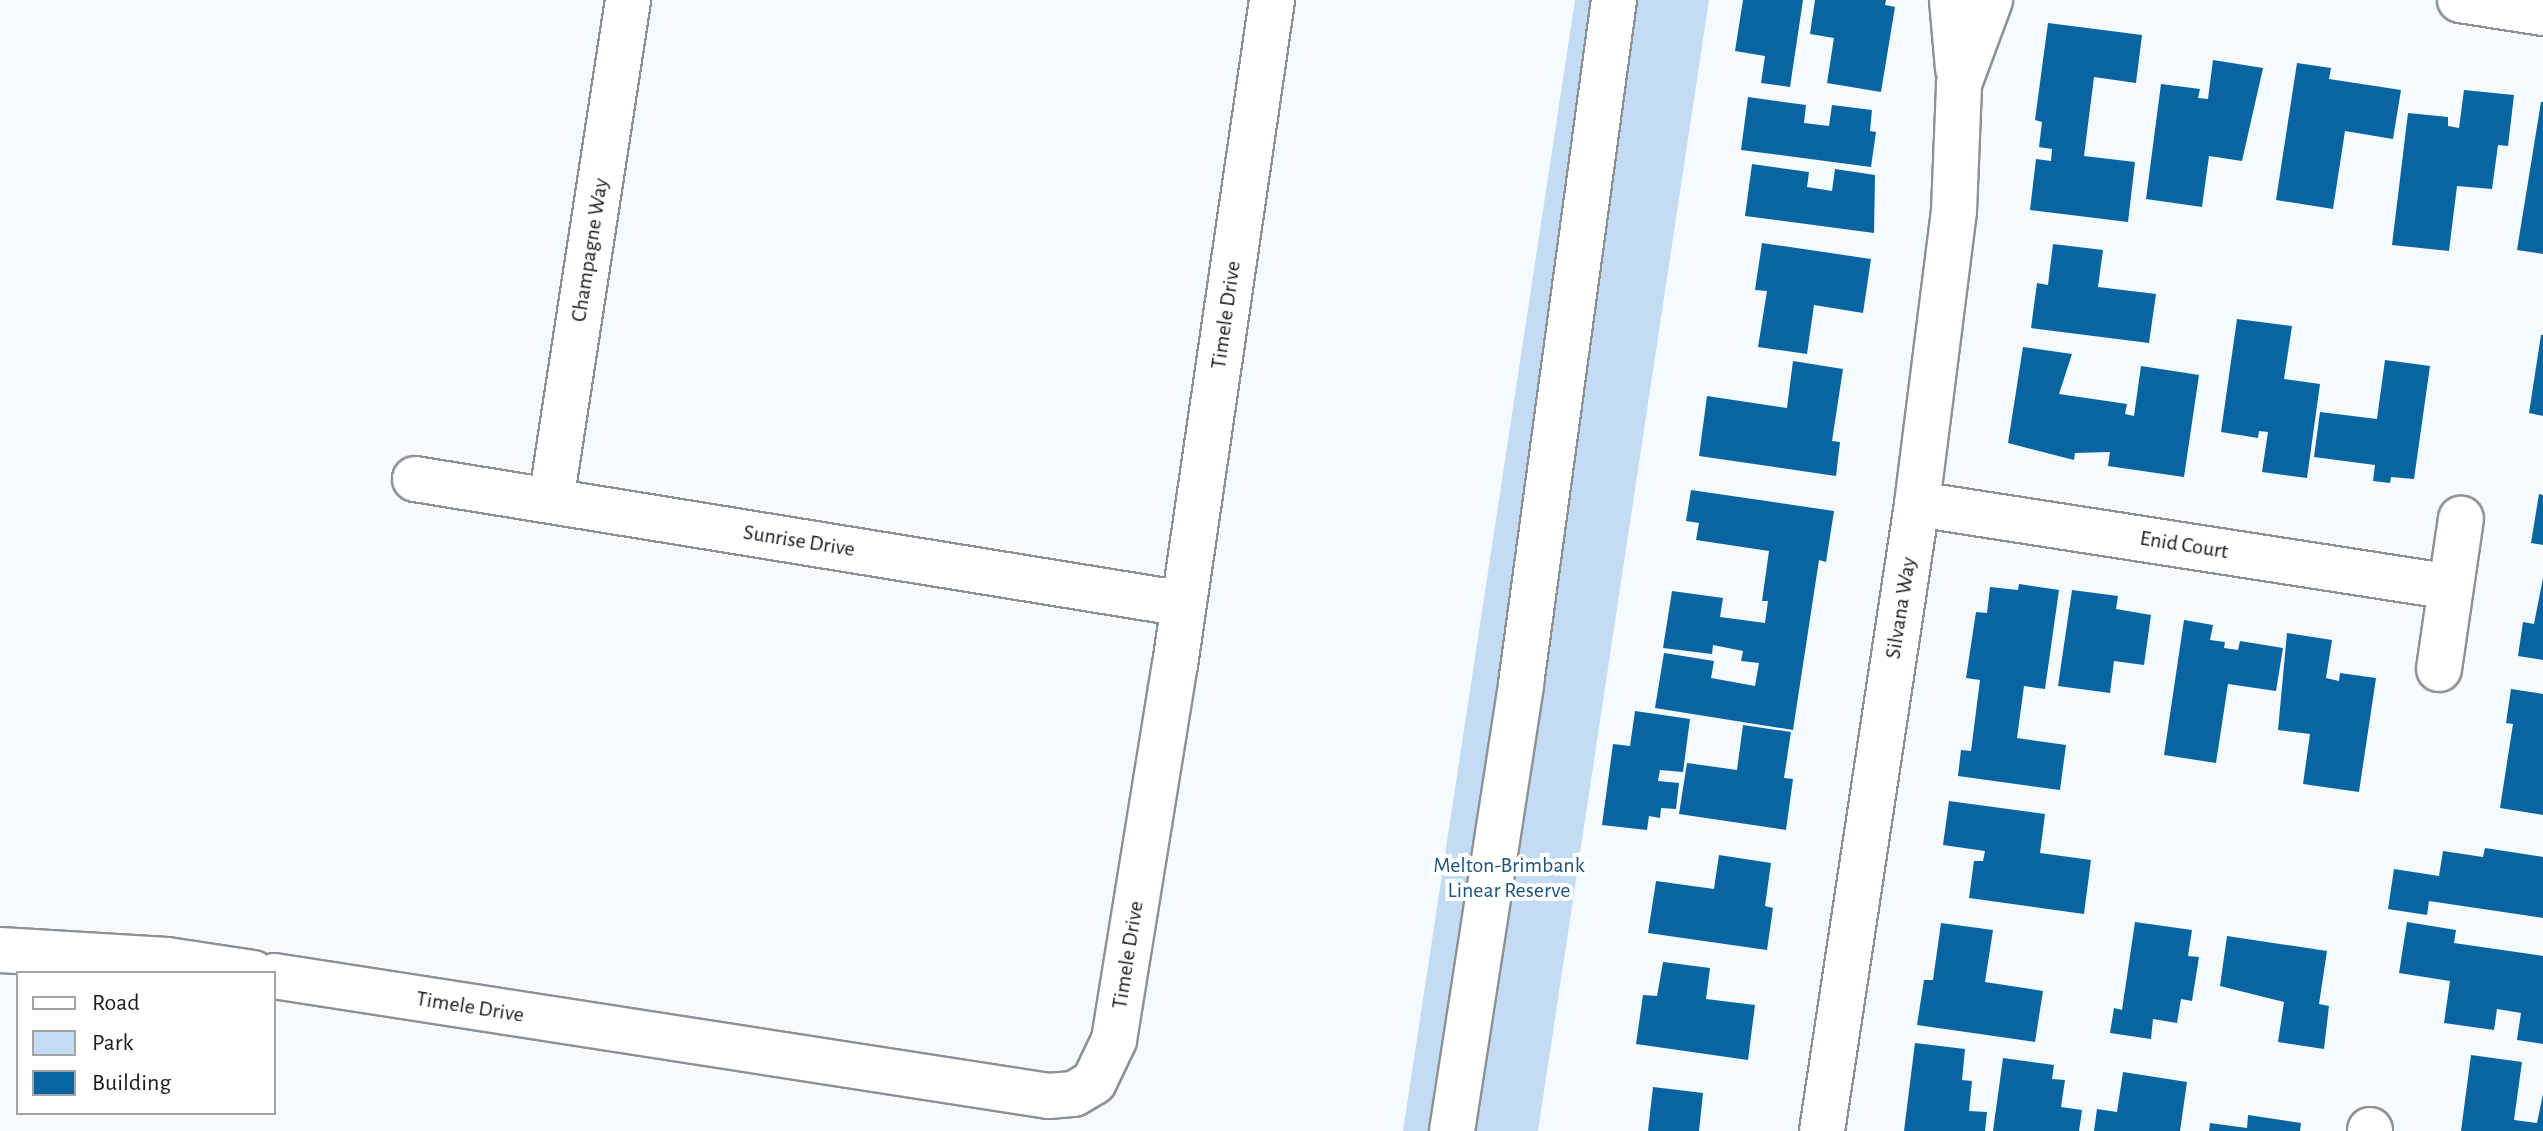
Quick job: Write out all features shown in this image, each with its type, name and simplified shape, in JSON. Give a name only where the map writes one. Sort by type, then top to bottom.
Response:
[{"type":"street","name":"Champagne Way","points":[[551,501],[628,0]]},
{"type":"street","name":"Timele Drive","points":[[276,976],[1049,1096],[1074,1094],[1094,1082],[1114,1040],[1184,604],[1272,0]]},
{"type":"street","points":[[1452,1131],[1521,684],[1614,0]]},
{"type":"street","name":"Silvana Way","points":[[1822,1131],[1917,504],[1954,211],[1959,84],[1952,0]]},
{"type":"street","name":"Silvana Way","points":[[1959,84],[1990,0]]},
{"type":"street","points":[[2460,0],[2543,13]]},
{"type":"street","name":"Sunrise Drive","points":[[415,479],[1184,604]]},
{"type":"street","name":"Enid Court","points":[[1917,504],[2451,587]]},
{"type":"street","points":[[2439,669],[2461,519]]},
{"type":"street","points":[[0,950],[167,960],[240,971]]},
{"type":"green space","name":"Melton-Brimbank Linear Reserve","points":[[1575,0],[1709,0],[1538,1131],[1403,1131]]},
{"type":"building","points":[[1743,0],[1803,0],[1790,87],[1761,83],[1765,56],[1735,51]]},
{"type":"building","points":[[1815,0],[1886,0],[1885,5],[1895,7],[1881,92],[1827,83],[1834,38],[1810,34]]},
{"type":"building","points":[[2048,23],[2142,35],[2136,83],[2094,77],[2084,156],[2135,162],[2128,222],[2030,210],[2036,159],[2051,161],[2052,149],[2039,147],[2042,122],[2035,120]]},
{"type":"building","points":[[2213,60],[2263,68],[2242,161],[2209,156],[2202,207],[2146,199],[2161,84],[2200,89],[2198,98],[2208,99]]},
{"type":"building","points":[[2297,63],[2331,68],[2329,79],[2401,90],[2393,139],[2345,131],[2333,209],[2276,200]]},
{"type":"building","points":[[2464,90],[2514,95],[2508,146],[2498,145],[2492,189],[2457,186],[2449,251],[2392,245],[2408,113],[2448,117],[2448,126],[2459,128]]},
{"type":"building","points":[[1748,97],[1806,105],[1804,123],[1829,126],[1832,105],[1872,110],[1870,131],[1876,132],[1871,167],[1741,150]]},
{"type":"building","points":[[2543,102],[2543,254],[2517,250]]},
{"type":"building","points":[[1752,164],[1809,172],[1807,187],[1832,191],[1835,169],[1875,175],[1874,233],[1745,216]]},
{"type":"building","points":[[1762,243],[1871,259],[1863,313],[1814,305],[1807,354],[1758,347],[1767,291],[1755,290]]},
{"type":"building","points":[[2053,244],[2103,250],[2098,287],[2156,294],[2149,343],[2031,328],[2037,283],[2048,285]]},
{"type":"building","points":[[2237,319],[2292,326],[2284,379],[2320,384],[2307,478],[2262,472],[2268,432],[2259,431],[2258,438],[2221,432]]},
{"type":"building","points":[[2543,335],[2543,416],[2529,413]]},
{"type":"building","points":[[2023,347],[2072,354],[2059,394],[2127,404],[2125,414],[2134,416],[2141,366],[2199,375],[2184,477],[2108,466],[2110,452],[2075,453],[2074,460],[2008,443]]},
{"type":"building","points":[[2385,360],[2430,366],[2414,479],[2391,477],[2390,483],[2373,481],[2375,465],[2314,457],[2320,412],[2377,419]]},
{"type":"building","points":[[1793,361],[1843,369],[1832,441],[1840,442],[1836,476],[1699,456],[1707,396],[1787,408]]},
{"type":"building","points":[[1691,490],[1834,511],[1826,562],[1819,560],[1793,730],[1655,708],[1664,653],[1714,661],[1711,678],[1755,686],[1759,663],[1741,661],[1743,651],[1713,645],[1712,654],[1663,648],[1672,591],[1723,598],[1720,617],[1765,623],[1768,601],[1762,601],[1769,551],[1696,540],[1699,523],[1686,521]]},
{"type":"building","points":[[2539,494],[2543,495],[2543,545],[2531,543]]},
{"type":"building","points":[[2543,578],[2543,660],[2518,656],[2523,622],[2534,624]]},
{"type":"building","points":[[2019,584],[2059,590],[2045,689],[2024,686],[2017,738],[2066,745],[2060,790],[1958,776],[1961,750],[1971,751],[1980,680],[1966,678],[1976,612],[1987,613],[1990,587],[2018,590]]},
{"type":"building","points":[[2072,590],[2118,596],[2116,609],[2151,615],[2144,665],[2114,661],[2110,693],[2058,686]]},
{"type":"building","points":[[2184,620],[2213,625],[2210,640],[2225,642],[2224,648],[2238,650],[2240,641],[2283,648],[2276,691],[2228,684],[2216,763],[2164,755]]},
{"type":"building","points":[[2287,633],[2332,640],[2326,678],[2339,681],[2340,673],[2376,678],[2359,792],[2303,784],[2310,734],[2278,730]]},
{"type":"building","points":[[2511,689],[2543,694],[2543,815],[2500,808],[2513,724],[2506,723]]},
{"type":"building","points":[[1635,711],[1690,719],[1683,772],[1660,770],[1658,781],[1679,783],[1676,809],[1661,808],[1660,818],[1649,816],[1647,830],[1602,825],[1613,744],[1630,746]]},
{"type":"building","points":[[1743,725],[1791,732],[1784,778],[1793,779],[1786,830],[1679,814],[1687,763],[1737,770]]},
{"type":"building","points":[[1949,801],[2045,814],[2040,853],[2091,860],[2084,914],[1969,898],[1974,861],[1983,861],[1985,851],[1943,845]]},
{"type":"building","points":[[2485,848],[2543,857],[2543,918],[2429,901],[2427,915],[2388,909],[2394,869],[2439,876],[2443,851],[2483,857]]},
{"type":"building","points":[[1719,855],[1771,863],[1765,906],[1773,908],[1767,950],[1648,933],[1656,881],[1714,889]]},
{"type":"building","points":[[2135,922],[2192,930],[2188,956],[2199,957],[2192,1001],[2181,999],[2177,1023],[2153,1019],[2151,1039],[2110,1033],[2114,1008],[2122,1010]]},
{"type":"building","points":[[2407,922],[2456,930],[2454,943],[2543,956],[2543,1044],[2517,1040],[2521,1013],[2497,1009],[2494,1030],[2444,1023],[2450,981],[2399,973]]},
{"type":"building","points":[[1941,923],[1993,930],[1985,982],[2043,991],[2035,1042],[1917,1025],[1924,980],[1933,980]]},
{"type":"building","points":[[2227,936],[2327,951],[2319,1004],[2329,1006],[2324,1049],[2278,1042],[2284,1002],[2220,986]]},
{"type":"building","points":[[1663,962],[1710,968],[1706,999],[1755,1005],[1748,1060],[1636,1044],[1643,995],[1657,996]]},
{"type":"building","points":[[1915,1043],[1965,1049],[1962,1080],[1972,1081],[1969,1111],[1987,1112],[1985,1131],[1904,1131]]},
{"type":"building","points":[[2471,1055],[2522,1062],[2514,1120],[2537,1123],[2543,1094],[2543,1131],[2461,1131]]},
{"type":"building","points":[[2003,1058],[2054,1065],[2052,1079],[2065,1080],[2061,1107],[2082,1110],[2079,1131],[1993,1131]]},
{"type":"building","points":[[2123,1072],[2187,1082],[2180,1131],[2094,1131],[2097,1109],[2117,1112]]},
{"type":"building","points":[[1653,1087],[1703,1093],[1699,1131],[1648,1131]]},
{"type":"building","points":[[2248,1115],[2301,1123],[2300,1131],[2209,1131],[2210,1123],[2247,1128]]}]
